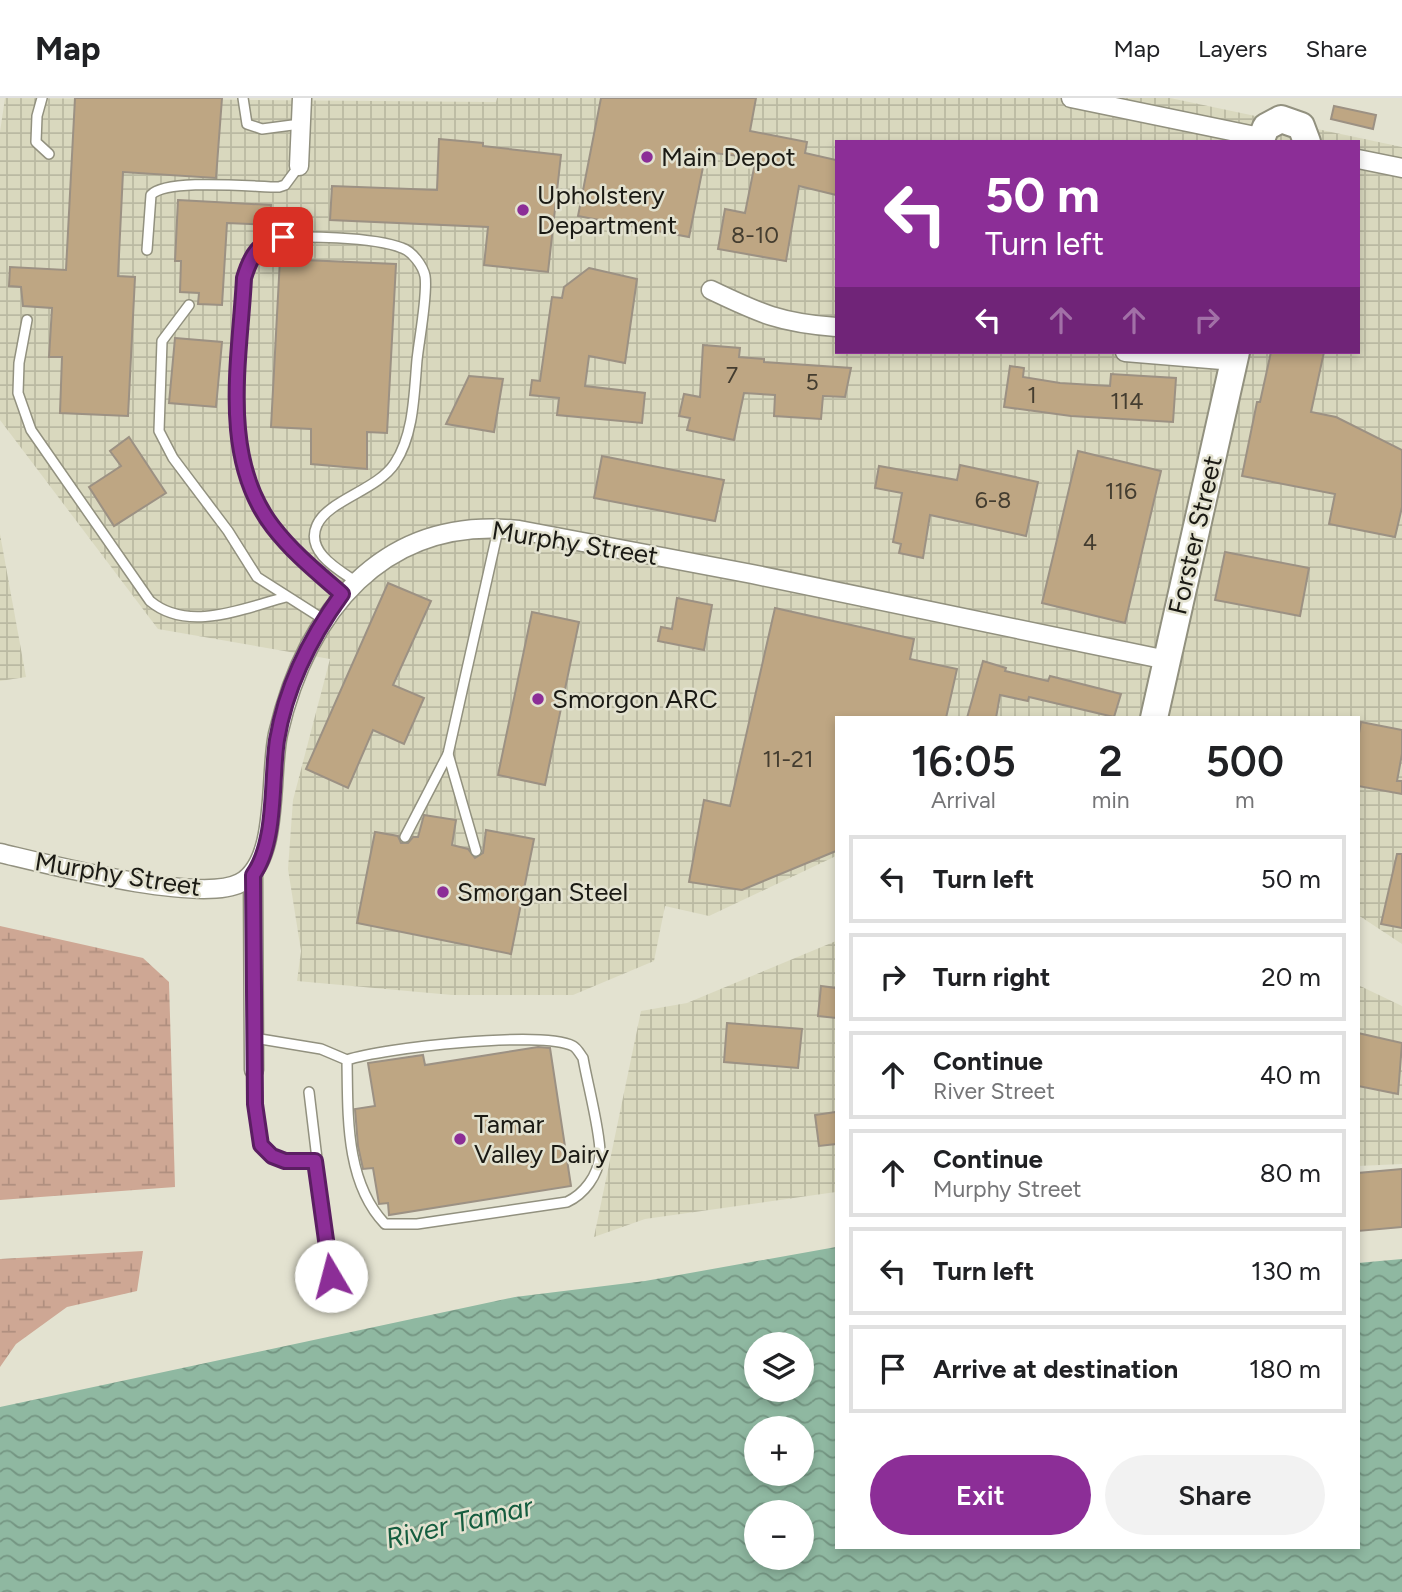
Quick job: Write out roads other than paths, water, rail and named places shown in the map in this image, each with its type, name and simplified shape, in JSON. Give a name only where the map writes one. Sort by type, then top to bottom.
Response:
[{"type":"street","points":[[299,166],[302,98]]},
{"type":"street","points":[[1071,98],[1099,101],[1260,139],[1270,123],[1289,108],[1306,140]]},
{"type":"street","points":[[1360,159],[1402,168]]},
{"type":"street","points":[[711,290],[769,317],[793,324],[835,327]]},
{"type":"street","points":[[1180,354],[1235,356]]},
{"type":"street","name":"Forster Street","points":[[1154,716],[1235,356]]},
{"type":"street","name":"Murphy Street","points":[[0,853],[51,865],[195,890],[224,889],[253,875],[267,848],[275,757],[288,697],[308,645],[323,619],[348,588],[392,554],[455,532],[499,528],[752,574],[1167,660]]},
{"type":"street","points":[[253,875],[254,1070]]},
{"type":"lane","points":[[42,98],[37,116],[36,142],[49,154]]},
{"type":"lane","points":[[243,98],[247,124],[262,129],[300,124]]},
{"type":"lane","points":[[147,250],[151,195],[155,191],[185,186],[279,187],[285,185],[299,166]]},
{"type":"lane","points":[[270,239],[369,241],[403,248],[414,256],[425,275],[413,403],[405,442],[394,464],[376,483],[325,514],[317,525],[316,545],[348,588],[294,552],[271,525],[243,468],[237,425],[244,278],[250,257],[270,239]]},
{"type":"lane","points":[[189,305],[162,341],[159,431],[173,458],[228,531],[257,578],[323,619]]},
{"type":"lane","points":[[27,320],[19,363],[18,393],[31,430],[150,601],[176,616],[192,617],[286,597]]},
{"type":"lane","points":[[405,837],[448,754],[499,528]]},
{"type":"lane","points":[[448,754],[476,852]]},
{"type":"lane","points":[[254,1038],[321,1049],[347,1060],[370,1052],[450,1043],[554,1041],[575,1047],[583,1058],[600,1156],[589,1185],[580,1196],[567,1202],[418,1224],[386,1224],[368,1206],[356,1171],[348,1108],[347,1060]]},
{"type":"lane","points":[[254,1070],[255,1104],[261,1145],[272,1156],[285,1161],[315,1161]]},
{"type":"lane","points":[[309,1092],[315,1161],[331,1276]]},
{"type":"water","name":"River Tamar","points":[[1402,1198],[1402,1592],[0,1592],[0,1407],[515,1297],[645,1281],[835,1247],[835,1549],[1360,1549],[1360,1203]]},
{"type":"place","name":"Main Depot","points":[[647,157]]},
{"type":"place","name":"Upholstery Department","points":[[523,210]]},
{"type":"place","name":"Smorgon ARC","points":[[538,699]]},
{"type":"place","name":"Smorgan Steel","points":[[443,892]]},
{"type":"place","name":"Tamar Valley Dairy","points":[[460,1139]]}]
